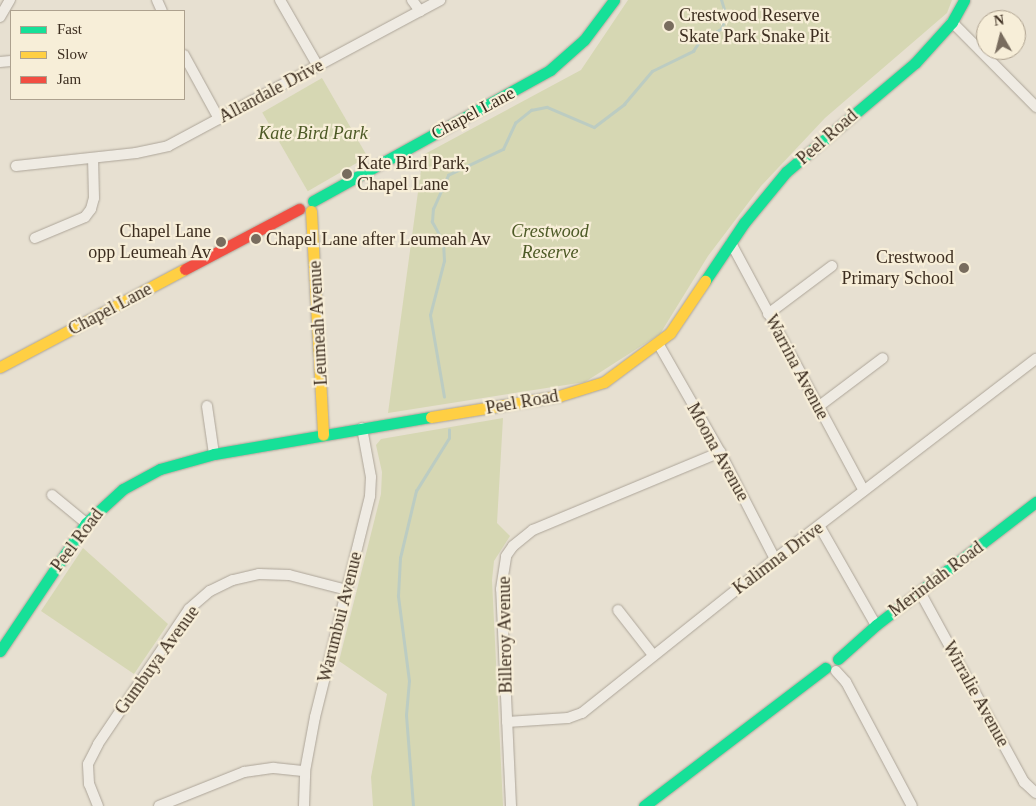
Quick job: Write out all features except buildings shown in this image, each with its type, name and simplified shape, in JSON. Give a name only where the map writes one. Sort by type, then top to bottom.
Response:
[{"type":"street","points":[[0,17],[10,0]]},
{"type":"street","points":[[280,0],[318,66]]},
{"type":"street","points":[[412,0],[420,11]]},
{"type":"street","name":"Allandale Drive","points":[[16,166],[136,153],[168,146],[440,0]]},
{"type":"street","name":"Chapel Lane","points":[[0,367],[299,209],[306,213],[312,206],[542,75],[584,40],[614,0]]},
{"type":"street","name":"Peel Road","points":[[0,651],[86,523],[106,501],[140,478],[180,462],[214,454],[582,390],[623,371],[659,345],[731,243],[786,172],[915,63],[952,22],[964,0]]},
{"type":"street","points":[[952,22],[1036,107]]},
{"type":"street","points":[[185,56],[219,119]]},
{"type":"street","points":[[35,238],[85,217],[92,209],[93,158]]},
{"type":"street","name":"Leumeah Avenue","points":[[312,206],[323,436]]},
{"type":"street","name":"Warrina Avenue","points":[[731,243],[864,491]]},
{"type":"street","points":[[768,314],[832,266]]},
{"type":"street","name":"Moona Avenue","points":[[659,345],[720,452],[775,559]]},
{"type":"street","points":[[818,407],[883,358]]},
{"type":"street","name":"Kalimna Drive","points":[[507,722],[568,718],[582,713],[775,559],[820,527],[864,491],[1036,360]]},
{"type":"street","points":[[206,406],[214,454]]},
{"type":"street","name":"Warumbui Avenue","points":[[304,806],[305,771],[315,717],[371,487],[362,428]]},
{"type":"street","name":"Billeroy Avenue","points":[[511,806],[501,589],[506,556],[512,546],[533,530],[720,452]]},
{"type":"street","points":[[52,495],[86,523]]},
{"type":"street","name":"Merindah Road","points":[[838,659],[876,625],[1036,502]]},
{"type":"street","points":[[820,527],[876,625]]},
{"type":"street","name":"Gumbuya Avenue","points":[[98,806],[89,784],[88,764],[98,744],[189,609],[210,591],[232,580],[259,574],[289,575],[347,590]]},
{"type":"street","name":"Wirralie Avenue","points":[[920,592],[1024,782],[1036,793]]},
{"type":"street","points":[[618,610],[654,655]]},
{"type":"street","points":[[828,657],[838,659],[840,665],[836,671],[829,672],[825,668],[824,662],[828,657]]},
{"type":"street","points":[[644,806],[825,668]]},
{"type":"street","points":[[836,671],[846,682],[912,806]]},
{"type":"street","points":[[159,806],[244,772],[274,768],[305,771]]},
{"type":"green space","name":"Crestwood Reserve","points":[[628,0],[952,0],[947,13],[825,118],[761,186],[708,256],[660,334],[585,382],[388,413],[423,155],[581,70]]},
{"type":"green space","name":"Kate Bird Park","points":[[322,78],[368,157],[308,191],[262,112]]},
{"type":"green space","points":[[503,418],[497,523],[510,536],[494,561],[492,580],[503,806],[373,806],[371,777],[387,694],[339,661],[381,494],[382,472],[376,445],[381,439]]},
{"type":"green space","points":[[83,548],[168,624],[134,674],[41,611]]},
{"type":"waterway","points":[[444,397],[430,315],[444,261],[443,242],[432,222],[433,209],[448,175],[503,149],[515,123],[531,110],[547,107],[594,127],[624,104],[652,71],[693,51],[699,42],[721,29],[726,16],[721,0]]},
{"type":"waterway","points":[[413,806],[406,715],[409,681],[398,596],[400,558],[416,491],[449,438],[449,430]]},
{"type":"traffic: fast","points":[[313,201],[550,70],[584,40],[614,0]]},
{"type":"traffic: fast","points":[[705,281],[744,223],[786,172],[915,63],[952,22],[964,0]]},
{"type":"traffic: fast","points":[[0,651],[86,523],[123,489],[160,469],[214,454],[431,417]]},
{"type":"traffic: fast","points":[[838,659],[876,625],[1036,502]]},
{"type":"traffic: fast","points":[[644,806],[825,668]]},
{"type":"traffic: slow","points":[[311,211],[323,435]]},
{"type":"traffic: slow","points":[[0,367],[185,269]]},
{"type":"traffic: slow","points":[[431,417],[559,396],[604,382],[670,333],[705,281]]},
{"type":"traffic: jam","points":[[185,269],[299,209]]},
{"type":"place","name":"Crestwood Reserve Skate Park Snake Pit","points":[[669,26]]},
{"type":"place","name":"Kate Bird Park, Chapel Lane","points":[[347,174]]},
{"type":"place","name":"Chapel Lane after Leumeah Av","points":[[256,239]]},
{"type":"place","name":"Chapel Lane opp Leumeah Av","points":[[221,242]]},
{"type":"place","name":"Crestwood Primary School","points":[[964,268]]}]
